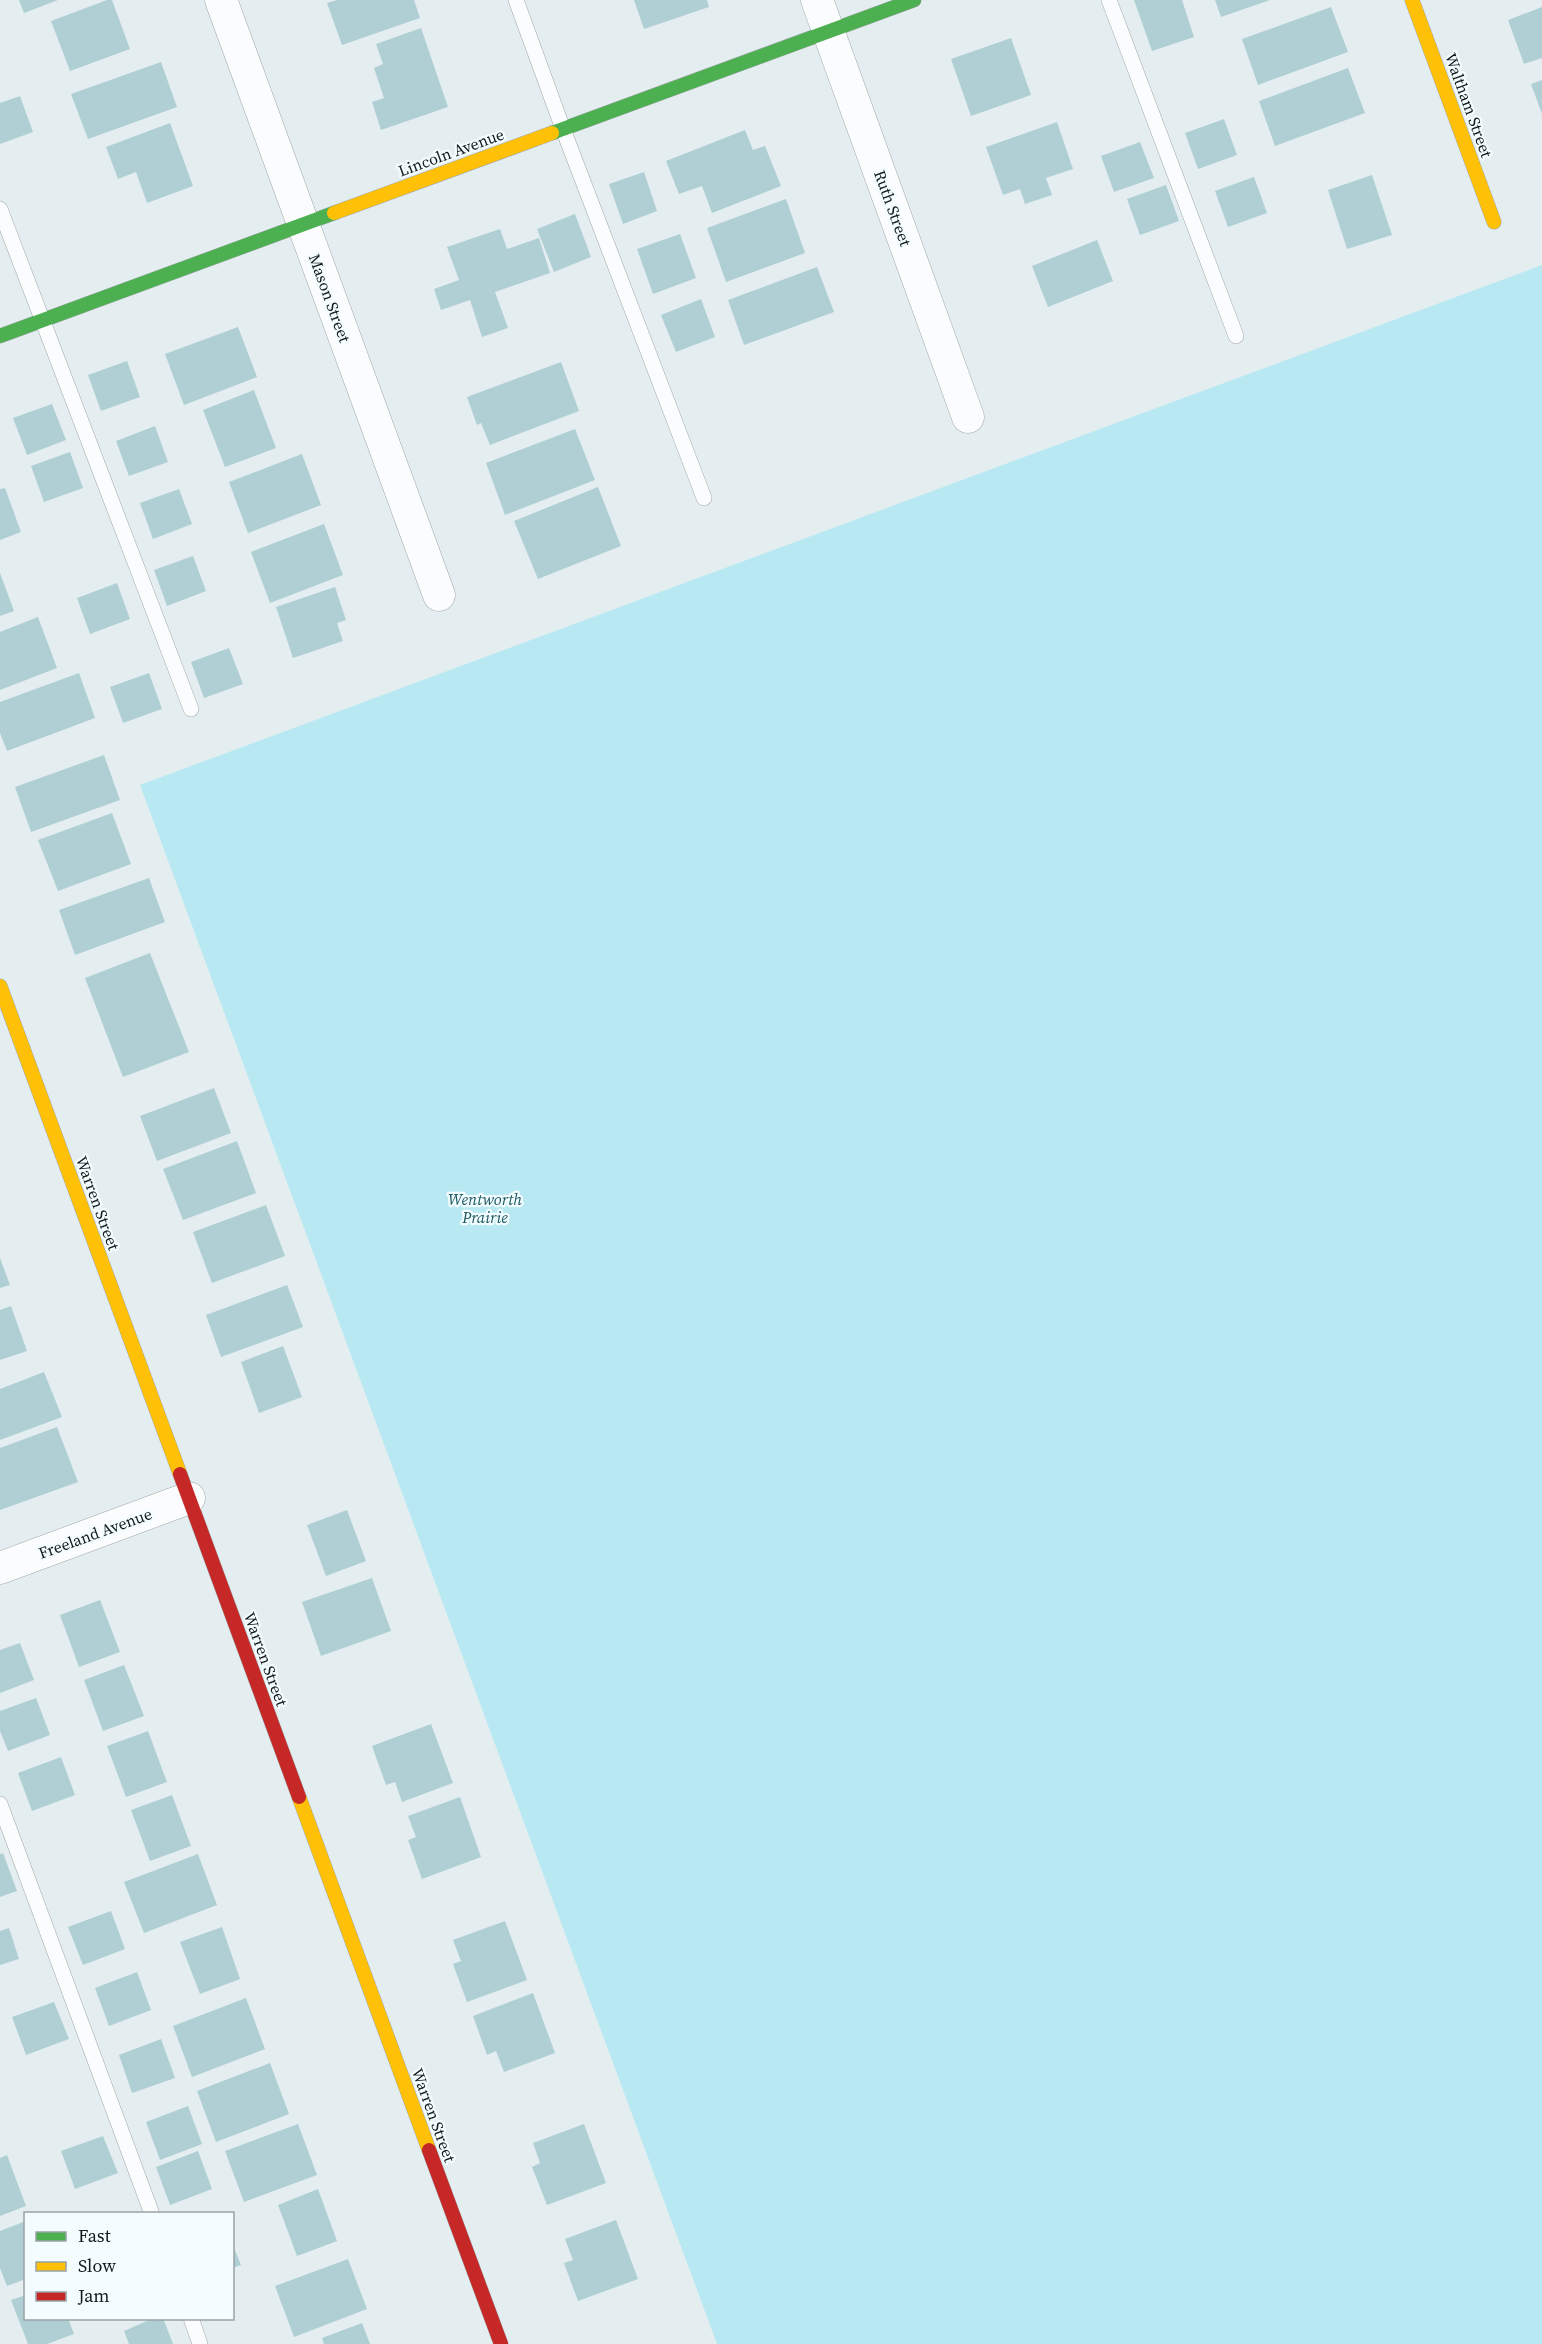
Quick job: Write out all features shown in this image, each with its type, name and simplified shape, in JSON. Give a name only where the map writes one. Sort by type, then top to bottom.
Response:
[{"type":"street","name":"Mason Street","points":[[221,0],[439,595]]},
{"type":"street","name":"Ruth Street","points":[[817,0],[968,417]]},
{"type":"street","name":"Lincoln Avenue","points":[[0,336],[914,0]]},
{"type":"street","name":"Waltham Street","points":[[1412,0],[1494,222]]},
{"type":"street","name":"Warren Street","points":[[0,986],[501,2344]]},
{"type":"street","name":"Freeland Avenue","points":[[0,1568],[189,1498]]},
{"type":"lane","points":[[516,0],[562,129],[704,498]]},
{"type":"lane","points":[[1109,0],[1236,336]]},
{"type":"lane","points":[[0,209],[191,709]]},
{"type":"lane","points":[[0,1804],[151,2212]]},
{"type":"lane","points":[[191,2320],[200,2344]]},
{"type":"green space","name":"Wentworth Prairie","points":[[1542,265],[1542,2344],[717,2344],[140,785]]},
{"type":"building","points":[[19,0],[58,0],[24,13]]},
{"type":"building","points":[[112,0],[130,49],[70,71],[51,21]]},
{"type":"building","points":[[337,0],[414,0],[420,18],[342,45],[327,3]]},
{"type":"building","points":[[634,0],[707,0],[709,7],[644,29]]},
{"type":"building","points":[[1134,0],[1182,0],[1194,37],[1152,51]]},
{"type":"building","points":[[1215,0],[1270,0],[1221,17]]},
{"type":"building","points":[[1331,7],[1348,52],[1258,85],[1242,39]]},
{"type":"building","points":[[1542,7],[1542,58],[1524,64],[1508,20]]},
{"type":"building","points":[[421,28],[448,107],[381,130],[372,102],[384,98],[374,68],[383,64],[376,44]]},
{"type":"building","points":[[1011,38],[1031,95],[971,116],[951,59]]},
{"type":"building","points":[[161,62],[177,107],[88,139],[71,94]]},
{"type":"building","points":[[1348,68],[1365,113],[1275,146],[1259,101]]},
{"type":"building","points":[[1542,80],[1542,114],[1531,84]]},
{"type":"building","points":[[20,96],[33,132],[0,144],[0,103]]},
{"type":"building","points":[[1224,119],[1237,155],[1198,169],[1185,133]]},
{"type":"building","points":[[1057,122],[1073,169],[1046,178],[1052,195],[1025,204],[1020,189],[1003,195],[986,147]]},
{"type":"building","points":[[170,123],[193,186],[147,203],[136,172],[118,179],[106,147]]},
{"type":"building","points":[[745,130],[753,150],[765,146],[781,186],[712,213],[702,186],[679,194],[666,161]]},
{"type":"building","points":[[1140,142],[1154,178],[1114,192],[1101,156]]},
{"type":"building","points":[[644,172],[657,211],[623,224],[609,184]]},
{"type":"building","points":[[1372,175],[1392,235],[1347,249],[1328,190]]},
{"type":"building","points":[[1254,177],[1267,213],[1228,227],[1215,191]]},
{"type":"building","points":[[1166,185],[1179,221],[1140,235],[1127,199]]},
{"type":"building","points":[[786,199],[805,253],[726,282],[707,228]]},
{"type":"building","points":[[575,214],[591,257],[554,272],[537,229]]},
{"type":"building","points":[[500,229],[507,249],[539,238],[550,273],[495,292],[508,328],[482,337],[470,300],[441,310],[434,289],[459,280],[447,247]]},
{"type":"building","points":[[680,234],[696,278],[653,294],[637,249]]},
{"type":"building","points":[[1097,240],[1113,281],[1048,307],[1032,266]]},
{"type":"building","points":[[817,267],[834,312],[744,345],[728,300]]},
{"type":"building","points":[[701,299],[715,337],[676,352],[661,315]]},
{"type":"building","points":[[238,327],[257,377],[184,405],[165,354]]},
{"type":"building","points":[[127,361],[140,397],[101,411],[88,375]]},
{"type":"building","points":[[561,362],[579,411],[490,445],[481,423],[477,425],[467,397]]},
{"type":"building","points":[[254,390],[276,448],[225,467],[203,410]]},
{"type":"building","points":[[52,404],[66,440],[27,455],[13,418]]},
{"type":"building","points":[[155,426],[168,462],[129,476],[116,441]]},
{"type":"building","points":[[575,429],[595,480],[505,515],[486,463]]},
{"type":"building","points":[[70,452],[83,488],[44,502],[31,466]]},
{"type":"building","points":[[302,454],[321,505],[248,533],[229,482]]},
{"type":"building","points":[[598,487],[621,546],[538,579],[514,521]]},
{"type":"building","points":[[5,488],[21,532],[0,540],[0,489]]},
{"type":"building","points":[[179,489],[192,524],[153,539],[140,503]]},
{"type":"building","points":[[324,524],[343,575],[270,603],[251,552]]},
{"type":"building","points":[[193,556],[206,591],[167,606],[154,570]]},
{"type":"building","points":[[0,573],[14,611],[0,616]]},
{"type":"building","points":[[117,583],[130,619],[90,634],[77,598]]},
{"type":"building","points":[[335,587],[346,620],[337,623],[343,641],[293,658],[276,607]]},
{"type":"building","points":[[38,617],[57,668],[0,690],[0,632]]},
{"type":"building","points":[[229,648],[243,684],[204,698],[191,662]]},
{"type":"building","points":[[79,673],[95,718],[7,751],[0,733],[0,702]]},
{"type":"building","points":[[149,673],[162,709],[123,723],[110,687]]},
{"type":"building","points":[[104,755],[120,800],[31,832],[15,787]]},
{"type":"building","points":[[112,813],[131,864],[58,891],[38,840]]},
{"type":"building","points":[[149,878],[165,922],[75,955],[59,910]]},
{"type":"building","points":[[150,953],[189,1052],[123,1077],[85,978]]},
{"type":"building","points":[[214,1088],[231,1133],[157,1161],[140,1116]]},
{"type":"building","points":[[237,1141],[256,1193],[183,1220],[163,1169]]},
{"type":"building","points":[[266,1205],[285,1256],[212,1283],[193,1232]]},
{"type":"building","points":[[0,1258],[10,1285],[0,1288]]},
{"type":"building","points":[[287,1285],[303,1327],[221,1357],[206,1315]]},
{"type":"building","points":[[11,1306],[27,1351],[0,1360],[0,1310]]},
{"type":"building","points":[[283,1346],[302,1397],[259,1413],[241,1362]]},
{"type":"building","points":[[44,1372],[62,1417],[0,1440],[0,1389]]},
{"type":"building","points":[[57,1427],[78,1482],[0,1510],[0,1448]]},
{"type":"building","points":[[347,1510],[366,1561],[326,1576],[307,1525]]},
{"type":"building","points":[[372,1578],[391,1631],[321,1656],[302,1602]]},
{"type":"building","points":[[100,1600],[120,1652],[79,1667],[60,1615]]},
{"type":"building","points":[[20,1643],[34,1680],[0,1693],[0,1650]]},
{"type":"building","points":[[124,1665],[144,1716],[103,1731],[84,1680]]},
{"type":"building","points":[[36,1698],[50,1735],[8,1751],[0,1731],[0,1711]]},
{"type":"building","points":[[431,1724],[453,1783],[402,1802],[395,1782],[386,1785],[372,1746]]},
{"type":"building","points":[[148,1731],[167,1782],[126,1797],[107,1746]]},
{"type":"building","points":[[61,1757],[75,1795],[32,1811],[18,1773]]},
{"type":"building","points":[[172,1795],[191,1846],[150,1861],[131,1810]]},
{"type":"building","points":[[460,1797],[481,1857],[422,1879],[408,1840],[416,1837],[408,1816]]},
{"type":"building","points":[[3,1853],[17,1891],[0,1897],[0,1854]]},
{"type":"building","points":[[198,1854],[217,1905],[144,1933],[124,1882]]},
{"type":"building","points":[[111,1911],[125,1949],[83,1965],[68,1927]]},
{"type":"building","points":[[505,1921],[527,1980],[467,2002],[453,1964],[461,1961],[453,1940]]},
{"type":"building","points":[[222,1927],[240,1979],[200,1994],[180,1942]]},
{"type":"building","points":[[9,1928],[19,1959],[0,1965],[0,1931]]},
{"type":"building","points":[[137,1972],[151,2010],[109,2026],[95,1988]]},
{"type":"building","points":[[533,1993],[555,2053],[504,2072],[496,2051],[487,2055],[473,2016]]},
{"type":"building","points":[[246,1998],[265,2049],[192,2077],[173,2026]]},
{"type":"building","points":[[54,2002],[69,2039],[26,2055],[12,2017]]},
{"type":"building","points":[[161,2039],[175,2078],[132,2093],[119,2055]]},
{"type":"building","points":[[270,2063],[289,2114],[216,2142],[197,2091]]},
{"type":"building","points":[[188,2106],[202,2144],[160,2160],[146,2122]]},
{"type":"building","points":[[298,2124],[317,2175],[244,2202],[225,2151]]},
{"type":"building","points":[[584,2124],[606,2183],[547,2205],[532,2167],[540,2163],[533,2143]]},
{"type":"building","points":[[103,2136],[118,2173],[75,2189],[61,2151]]},
{"type":"building","points":[[198,2151],[212,2189],[170,2205],[156,2167]]},
{"type":"building","points":[[7,2155],[26,2206],[0,2216],[0,2158]]},
{"type":"building","points":[[318,2189],[337,2241],[297,2256],[278,2205]]},
{"type":"building","points":[[616,2220],[638,2279],[578,2301],[564,2263],[573,2260],[565,2239]]},
{"type":"building","points":[[24,2222],[24,2280],[7,2286],[0,2268],[0,2231]]},
{"type":"building","points":[[234,2248],[241,2265],[234,2267]]},
{"type":"building","points":[[348,2259],[367,2309],[294,2337],[275,2286]]},
{"type":"building","points":[[24,2296],[24,2320],[69,2320],[74,2334],[47,2344],[28,2344],[11,2300]]},
{"type":"building","points":[[149,2320],[164,2320],[173,2344],[129,2344],[124,2331]]},
{"type":"building","points":[[362,2323],[370,2344],[324,2344],[322,2338]]},
{"type":"traffic: fast","points":[[552,133],[914,0]]},
{"type":"traffic: fast","points":[[0,336],[334,213]]},
{"type":"traffic: slow","points":[[1412,0],[1494,222]]},
{"type":"traffic: slow","points":[[334,213],[552,133]]},
{"type":"traffic: slow","points":[[0,986],[180,1474]]},
{"type":"traffic: slow","points":[[299,1797],[429,2150]]},
{"type":"traffic: jam","points":[[180,1474],[299,1797]]},
{"type":"traffic: jam","points":[[429,2150],[501,2344]]}]
